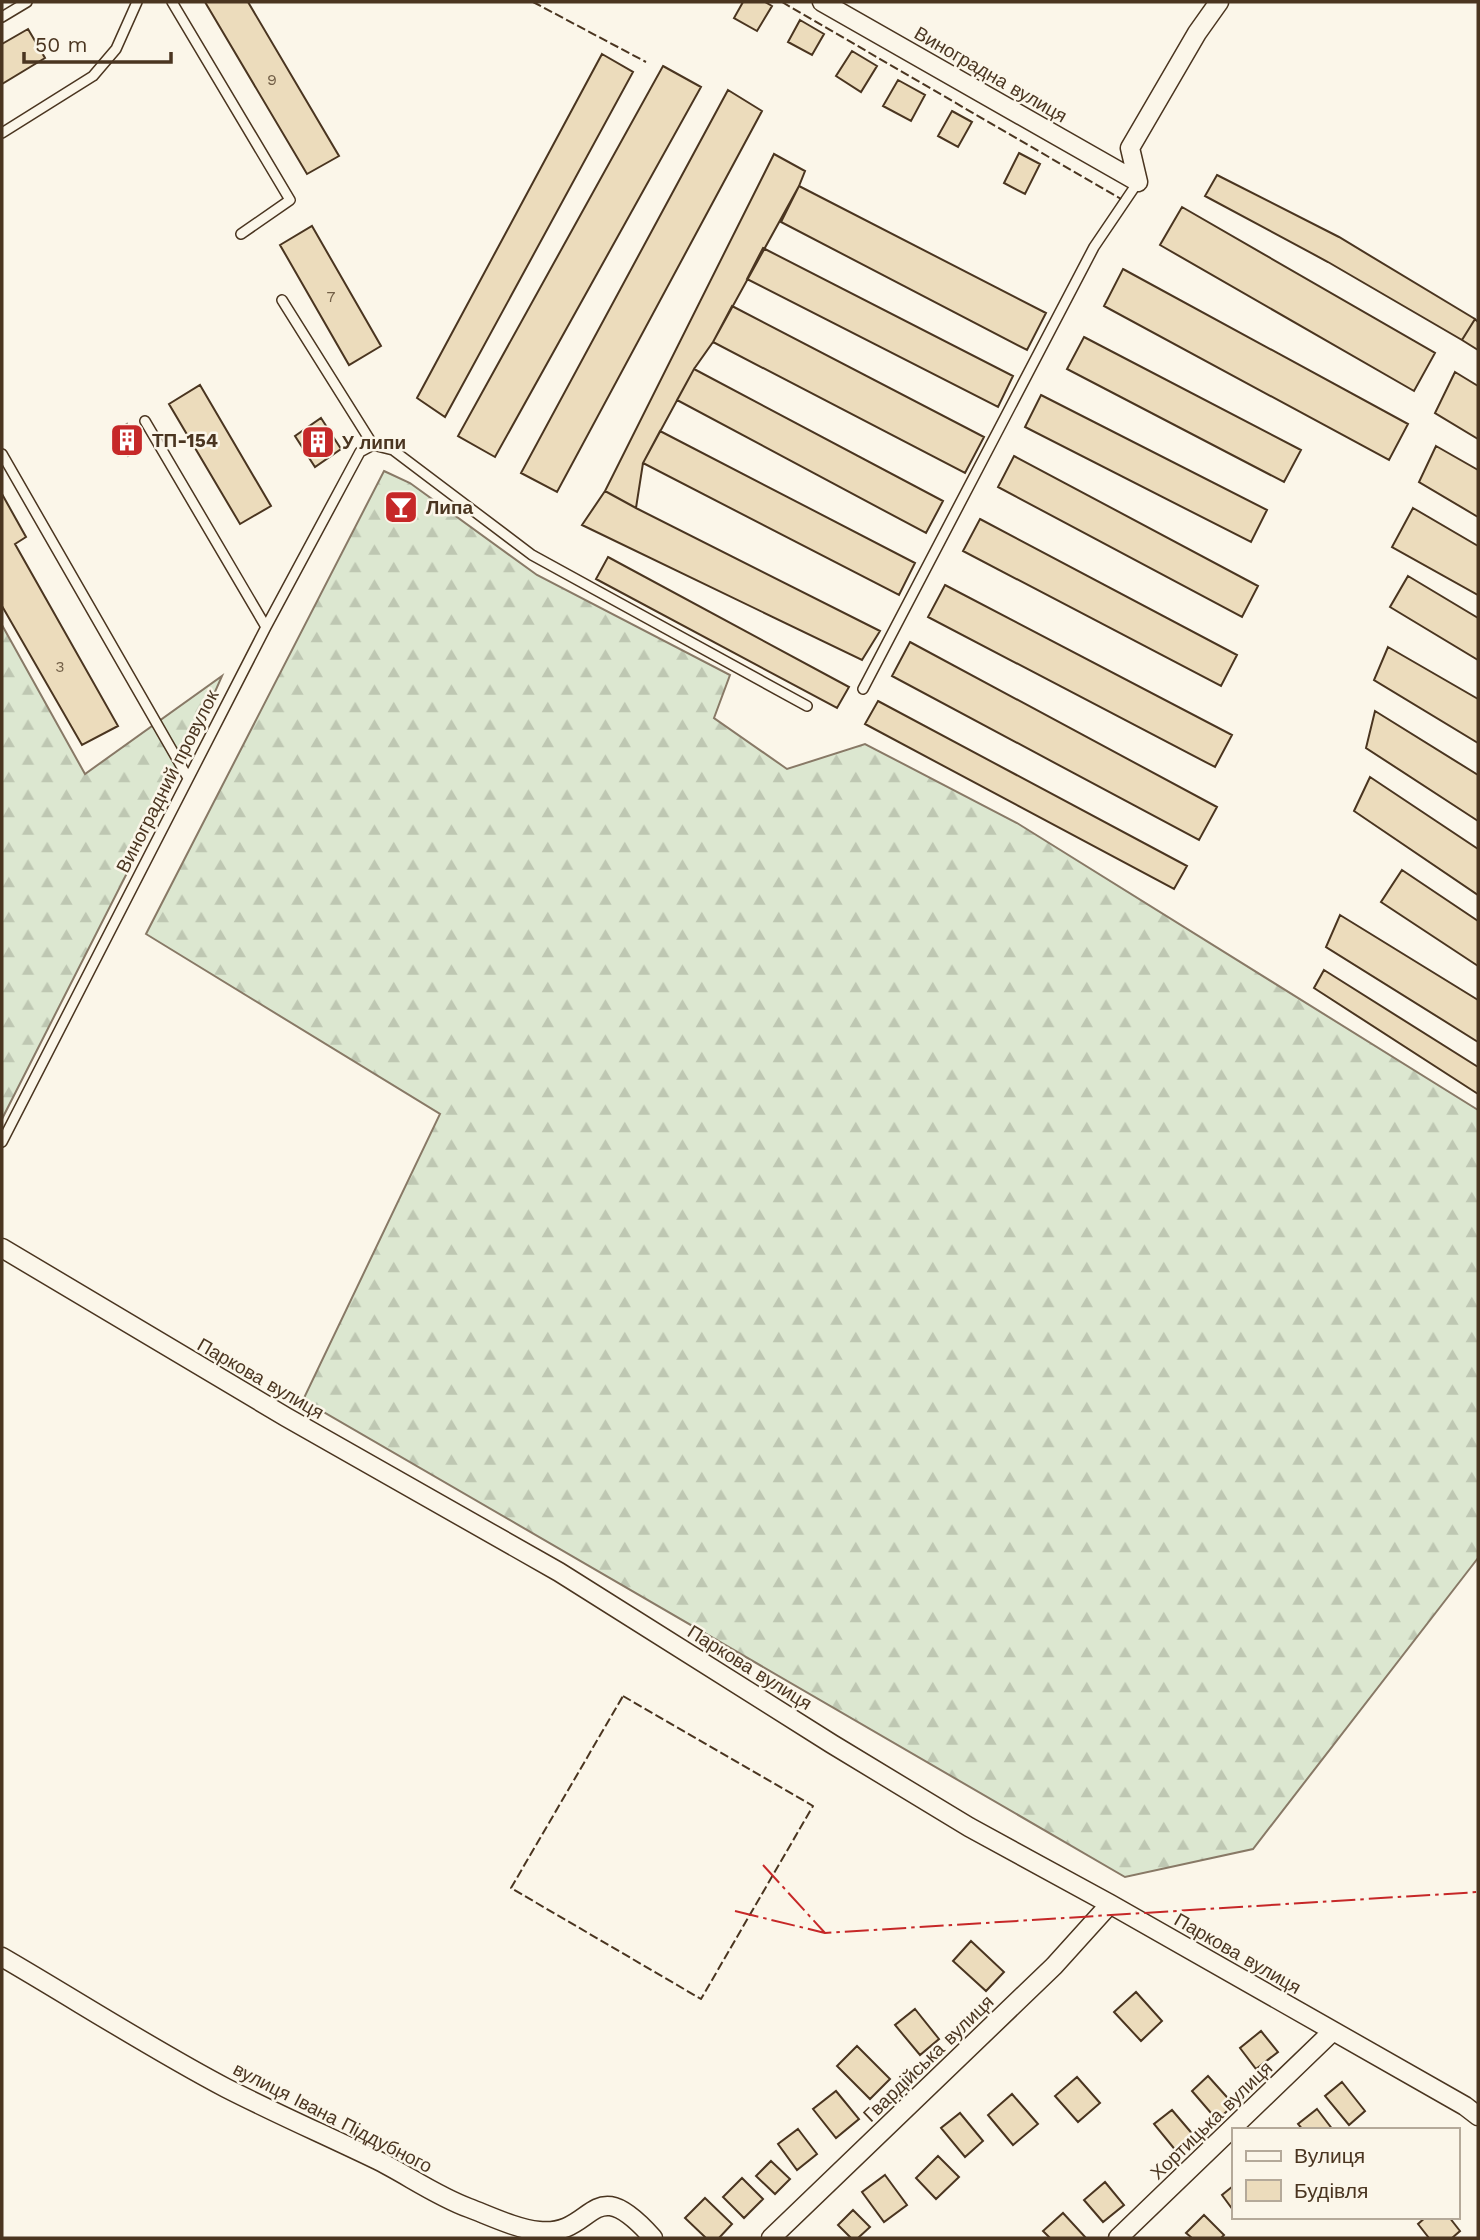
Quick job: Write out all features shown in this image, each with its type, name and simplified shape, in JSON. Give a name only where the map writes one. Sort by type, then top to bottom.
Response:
[{"type":"street","name":"Виноградна вулиця","points":[[822,2],[1138,183]]},
{"type":"street","points":[[1138,183],[1130,148],[1197,33],[1219,2]]},
{"type":"street","name":"Паркова вулиця","points":[[2,1248],[286,1417],[559,1572],[832,1744],[970,1827],[1110,1904],[1465,2106],[1478,2116]]},
{"type":"street","name":"Гвардійська вулиця","points":[[771,2238],[1054,1966],[1110,1904]]},
{"type":"street","name":"вулиця Івана Піддубного","points":[[2,1957],[227,2088],[381,2162],[457,2204],[499,2220],[540,2231],[565,2229],[597,2208],[611,2205],[639,2222],[653,2238]]},
{"type":"street","name":"Хортицька вулиця","points":[[1232,2128],[1333,2031]]},
{"type":"street","name":"Хортицька вулиця","points":[[1118,2238],[1232,2128]]},
{"type":"lane","points":[[2,17],[27,2]]},
{"type":"lane","points":[[2,133],[93,76],[116,48],[137,2]]},
{"type":"lane","points":[[172,2],[290,200],[241,234]]},
{"type":"lane","points":[[863,689],[1094,247],[1138,183]]},
{"type":"lane","points":[[282,300],[373,445],[393,450],[532,555],[807,706]]},
{"type":"lane","points":[[145,421],[266,627]]},
{"type":"lane","name":"Виноградний провулок","points":[[2,1142],[266,627],[360,452],[373,445]]},
{"type":"lane","points":[[2,454],[188,778]]},
{"type":"green space","points":[[384,471],[410,483],[537,575],[730,675],[714,718],[787,769],[865,744],[1017,823],[1478,1110],[1478,1558],[1253,1849],[1125,1877],[303,1400],[440,1114],[146,934]]},
{"type":"green space","points":[[2,625],[85,774],[222,676],[188,753],[2,1119]]},
{"type":"building","points":[[205,2],[248,2],[339,156],[307,174]]},
{"type":"building","points":[[743,2],[765,2],[772,6],[757,31],[734,18]]},
{"type":"building","points":[[800,20],[824,34],[812,55],[788,42]]},
{"type":"building","points":[[28,29],[45,58],[2,84],[2,44]]},
{"type":"building","points":[[852,51],[877,66],[861,92],[836,76]]},
{"type":"building","points":[[602,54],[633,72],[445,417],[417,398]]},
{"type":"building","points":[[663,66],[701,87],[495,457],[458,436]]},
{"type":"building","points":[[898,80],[925,95],[911,121],[883,106]]},
{"type":"building","points":[[728,90],[762,111],[557,492],[521,473]]},
{"type":"building","points":[[952,111],[972,122],[958,147],[938,136]]},
{"type":"building","points":[[1019,153],[1040,164],[1025,194],[1004,183]]},
{"type":"building","points":[[774,154],[805,171],[713,342],[694,369],[643,463],[636,508],[605,491]]},
{"type":"building","points":[[1217,175],[1339,237],[1475,319],[1462,340],[1328,262],[1205,196]]},
{"type":"building","points":[[799,186],[1046,313],[1027,350],[781,222]]},
{"type":"building","points":[[1182,207],[1435,353],[1414,391],[1160,245]]},
{"type":"building","points":[[312,226],[381,346],[349,365],[280,245]]},
{"type":"building","points":[[763,248],[1013,376],[998,407],[747,279]]},
{"type":"building","points":[[1123,269],[1408,424],[1389,460],[1104,306]]},
{"type":"building","points":[[732,306],[984,437],[965,473],[713,342]]},
{"type":"building","points":[[1475,319],[1478,322],[1478,350],[1462,340]]},
{"type":"building","points":[[1084,337],[1301,450],[1284,482],[1067,369]]},
{"type":"building","points":[[694,369],[943,501],[926,533],[677,400]]},
{"type":"building","points":[[1455,372],[1478,386],[1478,439],[1435,413]]},
{"type":"building","points":[[200,385],[271,506],[240,524],[169,404]]},
{"type":"building","points":[[1041,395],[1267,510],[1251,542],[1025,427]]},
{"type":"building","name":"У липи","points":[[321,418],[341,449],[315,467],[295,436]]},
{"type":"building","name":"ТП-154","points":[[127,424],[141,448],[128,456],[113,433]]},
{"type":"building","points":[[660,431],[915,563],[899,595],[643,463]]},
{"type":"building","points":[[1436,446],[1478,470],[1478,517],[1419,482]]},
{"type":"building","points":[[1014,456],[1258,586],[1242,617],[998,487]]},
{"type":"building","points":[[605,491],[880,631],[862,660],[582,525]]},
{"type":"building","points":[[2,494],[26,537],[15,544],[118,726],[82,745],[2,606]]},
{"type":"building","points":[[1413,508],[1478,546],[1478,595],[1392,547]]},
{"type":"building","points":[[980,519],[1237,655],[1221,686],[963,551]]},
{"type":"building","points":[[608,557],[849,687],[837,708],[596,579]]},
{"type":"building","points":[[1408,576],[1478,618],[1478,660],[1390,607]]},
{"type":"building","points":[[945,585],[1232,735],[1215,767],[928,617]]},
{"type":"building","points":[[910,642],[1217,807],[1199,840],[892,676]]},
{"type":"building","points":[[1388,647],[1478,699],[1478,743],[1374,680]]},
{"type":"building","points":[[878,701],[1187,866],[1174,889],[865,724]]},
{"type":"building","points":[[1375,711],[1478,775],[1478,821],[1366,748]]},
{"type":"building","points":[[1370,777],[1478,849],[1478,895],[1354,811]]},
{"type":"building","points":[[1402,870],[1478,921],[1478,966],[1381,902]]},
{"type":"building","points":[[1340,915],[1478,1000],[1478,1042],[1326,947]]},
{"type":"building","points":[[1324,970],[1478,1067],[1478,1094],[1314,988]]},
{"type":"building","points":[[971,1941],[1004,1972],[986,1991],[953,1961]]},
{"type":"building","points":[[1136,1992],[1162,2021],[1141,2041],[1114,2012]]},
{"type":"building","points":[[915,2009],[939,2039],[920,2055],[895,2025]]},
{"type":"building","points":[[1261,2031],[1278,2052],[1256,2069],[1240,2048]]},
{"type":"building","points":[[857,2046],[890,2079],[870,2099],[837,2066]]},
{"type":"building","points":[[1208,2076],[1234,2105],[1217,2120],[1192,2091]]},
{"type":"building","points":[[1077,2077],[1100,2103],[1078,2122],[1055,2096]]},
{"type":"building","points":[[1342,2082],[1365,2111],[1349,2125],[1325,2096]]},
{"type":"building","points":[[836,2091],[859,2119],[836,2138],[813,2109]]},
{"type":"building","points":[[1012,2094],[1038,2124],[1013,2145],[988,2115]]},
{"type":"building","points":[[1317,2109],[1331,2128],[1301,2128],[1298,2124]]},
{"type":"building","points":[[1172,2110],[1195,2137],[1177,2152],[1154,2124]]},
{"type":"building","points":[[960,2113],[983,2141],[965,2157],[941,2128]]},
{"type":"building","points":[[798,2129],[817,2154],[797,2170],[778,2144]]},
{"type":"building","points":[[938,2156],[959,2177],[936,2199],[916,2178]]},
{"type":"building","points":[[771,2161],[790,2179],[775,2194],[756,2176]]},
{"type":"building","points":[[885,2175],[907,2205],[884,2222],[862,2192]]},
{"type":"building","points":[[742,2178],[763,2199],[744,2218],[723,2197]]},
{"type":"building","points":[[1105,2182],[1124,2205],[1103,2222],[1084,2200]]},
{"type":"building","points":[[1232,2187],[1232,2209],[1222,2195]]},
{"type":"building","points":[[705,2198],[732,2224],[719,2238],[706,2238],[685,2218]]},
{"type":"building","points":[[853,2210],[870,2227],[858,2238],[851,2238],[838,2225]]},
{"type":"building","points":[[1063,2213],[1086,2238],[1050,2238],[1043,2231]]},
{"type":"building","points":[[1204,2215],[1224,2235],[1221,2238],[1192,2238],[1186,2233]]},
{"type":"building","points":[[1424,2219],[1451,2219],[1460,2231],[1452,2238],[1429,2238],[1418,2224]]},
{"type":"fence","points":[[533,2],[646,62]]},
{"type":"fence","points":[[782,2],[1121,199]]},
{"type":"fence","points":[[623,1696],[813,1806],[701,1999],[511,1888],[623,1696]]},
{"type":"power","points":[[763,1865],[825,1933]]},
{"type":"power","points":[[735,1911],[825,1933],[1478,1892]]},
{"type":"place","name":"ТП-154","points":[[127,440]]},
{"type":"place","name":"У липи","points":[[318,442]]},
{"type":"place","name":"Липа","points":[[401,507]]}]
